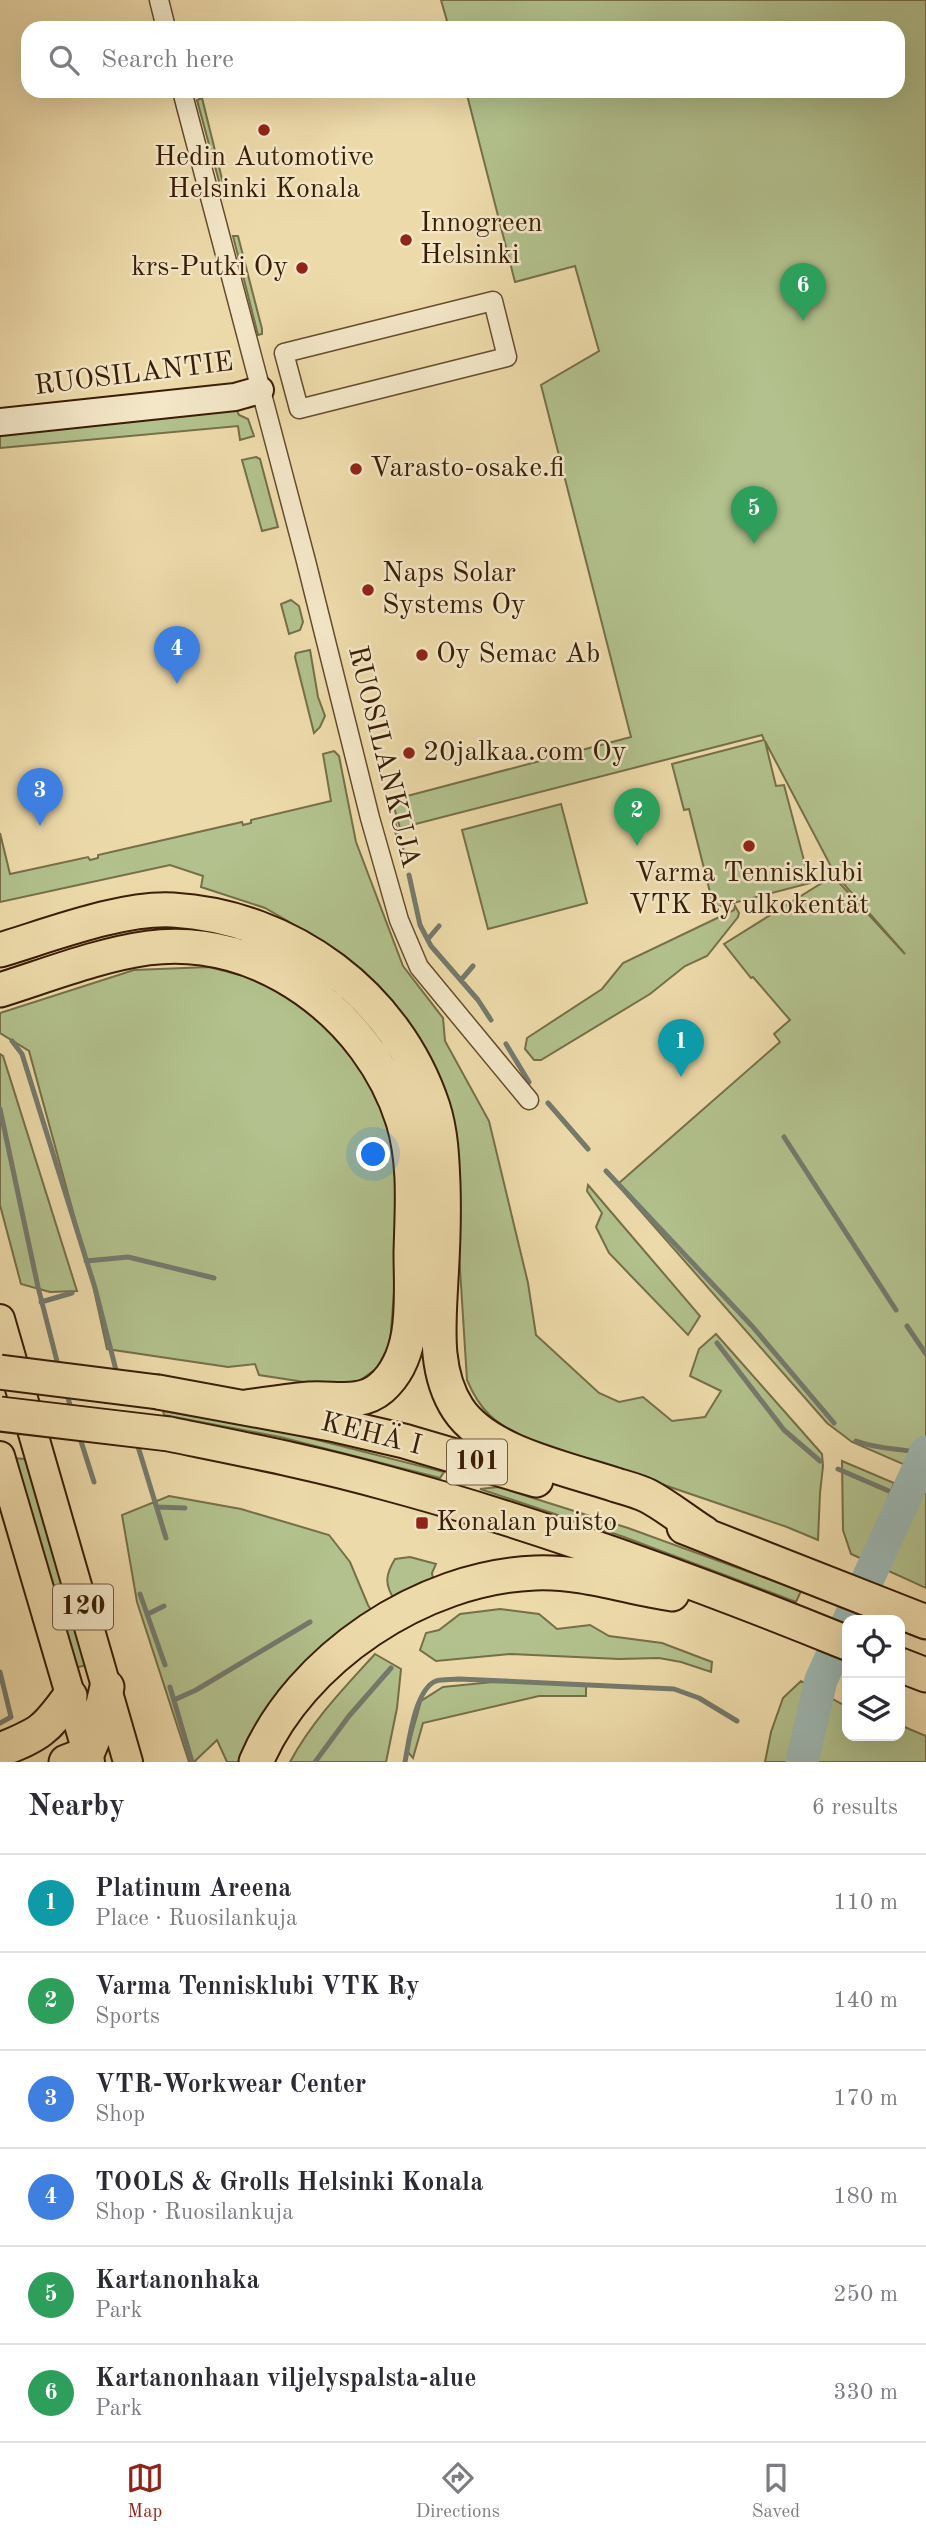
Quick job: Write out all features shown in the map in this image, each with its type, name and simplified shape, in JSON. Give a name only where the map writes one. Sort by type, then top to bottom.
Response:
[{"type":"highway","points":[[0,950],[128,913],[173,910],[242,922],[268,931],[311,953],[345,976],[384,1018],[399,1039],[413,1061],[433,1108],[440,1138],[443,1185],[440,1363],[456,1405],[475,1427],[505,1448],[647,1495],[704,1533]]},
{"type":"highway","points":[[0,990],[104,958],[148,948],[218,950],[258,964],[307,989],[332,1010],[370,1053],[396,1101],[404,1123],[410,1156],[411,1303],[401,1360],[393,1375],[380,1389],[367,1397],[352,1400],[312,1399],[246,1407]]},
{"type":"highway","name":"KEHÄ I","points":[[0,1372],[158,1392],[246,1407],[404,1441],[704,1533],[926,1622]]},
{"type":"highway","name":"KEHÄ I","points":[[0,1413],[169,1434],[271,1454],[385,1482],[609,1552],[842,1641]]},
{"type":"highway","points":[[256,1762],[295,1699],[315,1676],[366,1632],[440,1593],[480,1582],[535,1573],[572,1574],[659,1592],[754,1607]]},
{"type":"highway","points":[[905,1667],[926,1675]]},
{"type":"highway","points":[[81,1760],[97,1730],[107,1687]]},
{"type":"highway","points":[[0,1750],[32,1738],[49,1725],[70,1696]]},
{"type":"main road","name":"120","points":[[0,1320],[128,1762]]},
{"type":"main road","name":"120","points":[[0,1456],[70,1696],[81,1760]]},
{"type":"street","points":[[159,0],[164,21]]},
{"type":"street","name":"RUOSILANTIE","points":[[0,422],[235,397],[260,390],[184,98]]},
{"type":"street","points":[[493,301],[507,357],[299,410],[292,382],[284,353],[493,301]]},
{"type":"street","points":[[260,390],[292,382]]},
{"type":"street","name":"RUOSILANKUJA","points":[[260,390],[325,634],[370,818],[399,920],[419,967],[529,1100]]},
{"type":"green space","points":[[441,0],[926,0],[926,1474],[852,1442],[827,1423],[623,1191],[619,1183],[780,1042],[774,1034],[790,1020],[724,944],[833,876],[905,954],[835,874],[765,741],[776,786],[784,785],[810,883],[714,908],[689,809],[684,810],[672,764],[764,740],[762,735],[400,828],[392,800],[631,737],[541,385],[599,351],[575,266],[515,282],[468,98],[905,98],[905,21],[447,21]]},
{"type":"green space","points":[[202,98],[226,195],[223,196],[197,100]]},
{"type":"green space","points":[[233,236],[238,236],[262,334],[258,335]]},
{"type":"green space","points":[[236,409],[239,415],[248,419],[254,436],[240,440],[238,426],[0,448],[0,436],[48,428]]},
{"type":"green space","points":[[256,457],[260,459],[278,527],[262,531],[242,460]]},
{"type":"green space","points":[[291,600],[299,606],[303,622],[300,630],[289,634],[281,604]]},
{"type":"green space","points":[[310,650],[318,697],[325,716],[314,733],[295,657],[296,653]]},
{"type":"green space","points":[[334,751],[339,756],[356,842],[403,966],[443,1018],[445,1041],[489,1121],[528,1283],[536,1335],[599,1393],[619,1402],[643,1397],[672,1421],[705,1417],[721,1391],[690,1376],[699,1349],[716,1334],[822,1454],[818,1540],[524,1437],[505,1427],[483,1408],[467,1380],[456,1206],[457,1137],[450,1109],[415,1036],[373,981],[317,938],[265,908],[201,887],[203,876],[170,865],[0,902],[0,833],[10,874],[88,857],[90,860],[98,858],[98,855],[242,822],[243,825],[251,823],[251,820],[331,801],[323,754]]},
{"type":"green space","points":[[561,804],[587,903],[488,929],[462,830]]},
{"type":"green space","points":[[735,906],[738,917],[707,956],[685,966],[650,994],[541,1060],[534,1060],[525,1049],[527,1038],[602,989],[623,963],[734,910]]},
{"type":"green space","points":[[209,967],[248,977],[292,996],[346,1037],[380,1092],[396,1152],[394,1292],[390,1344],[377,1368],[358,1382],[324,1385],[259,1375],[255,1364],[228,1367],[107,1349],[93,1285],[29,1051],[0,1033],[0,1013],[134,970]]},
{"type":"green space","points":[[0,1054],[3,1056],[77,1291],[50,1292],[21,1284],[0,1205]]},
{"type":"green space","points":[[588,1185],[700,1316],[688,1335],[609,1253],[596,1227],[602,1213],[587,1191]]},
{"type":"green space","points":[[163,1411],[278,1430],[444,1472],[440,1478],[280,1437],[164,1415]]},
{"type":"green space","points":[[12,1458],[25,1459],[87,1665],[74,1668]]},
{"type":"green space","points":[[842,1461],[894,1483],[864,1560],[851,1554],[843,1530]]},
{"type":"green space","points":[[498,1487],[628,1528],[801,1591],[796,1602],[624,1537],[480,1489]]},
{"type":"green space","points":[[915,1489],[926,1494],[926,1588],[882,1568]]},
{"type":"green space","points":[[169,1496],[241,1509],[329,1535],[350,1562],[373,1613],[246,1762],[227,1762],[217,1740],[194,1762],[189,1762],[137,1602],[122,1515]]},
{"type":"green space","points":[[410,1557],[436,1564],[432,1573],[433,1579],[394,1599],[387,1579],[390,1569],[395,1559]]},
{"type":"green space","points":[[500,1609],[539,1614],[557,1629],[590,1625],[609,1636],[662,1643],[712,1662],[711,1672],[659,1658],[511,1654],[436,1661],[420,1650],[426,1633],[439,1630],[460,1614]]},
{"type":"green space","points":[[375,1654],[401,1669],[397,1708],[386,1762],[290,1762],[318,1719]]},
{"type":"green space","points":[[801,1681],[842,1704],[842,1741],[905,1741],[905,1727],[926,1736],[926,1762],[765,1762],[771,1732],[783,1698]]},
{"type":"green space","points":[[493,1682],[586,1684],[586,1696],[539,1696],[423,1723],[413,1758],[407,1751],[421,1701],[443,1687]]},
{"type":"waterway","points":[[393,820],[402,849]]},
{"type":"waterway","points":[[409,875],[420,925],[431,946],[478,1000],[491,1020]]},
{"type":"waterway","points":[[428,939],[439,926]]},
{"type":"waterway","points":[[461,980],[473,966]]},
{"type":"waterway","points":[[12,1041],[22,1054],[95,1288],[117,1374]]},
{"type":"waterway","points":[[506,1044],[529,1082]]},
{"type":"waterway","points":[[548,1103],[588,1149]]},
{"type":"waterway","points":[[0,1109],[38,1287],[59,1369]]},
{"type":"waterway","points":[[784,1137],[896,1310]]},
{"type":"waterway","points":[[606,1171],[752,1326],[834,1423]]},
{"type":"waterway","points":[[86,1261],[128,1257],[214,1278]]},
{"type":"waterway","points":[[41,1302],[72,1293]]},
{"type":"waterway","points":[[907,1326],[926,1354]]},
{"type":"waterway","points":[[717,1343],[784,1430],[820,1461]]},
{"type":"waterway","points":[[66,1391],[72,1412]]},
{"type":"waterway","points":[[79,1435],[94,1482]]},
{"type":"waterway","points":[[136,1440],[166,1538]]},
{"type":"waterway","points":[[856,1441],[925,1454]]},
{"type":"waterway","points":[[851,1615],[926,1452]]},
{"type":"waterway","points":[[838,1469],[905,1498]]},
{"type":"waterway","points":[[157,1507],[185,1508]]},
{"type":"waterway","points":[[140,1594],[165,1665]]},
{"type":"waterway","points":[[148,1614],[164,1606]]},
{"type":"waterway","points":[[174,1700],[196,1690],[310,1622]]},
{"type":"waterway","points":[[802,1762],[821,1680],[842,1635]]},
{"type":"waterway","points":[[315,1762],[349,1716],[391,1668]]},
{"type":"waterway","points":[[0,1672],[11,1717],[0,1723]]},
{"type":"waterway","points":[[405,1762],[418,1705],[429,1686],[442,1680],[674,1689],[699,1698],[737,1721]]},
{"type":"waterway","points":[[170,1687],[192,1762]]},
{"type":"place","name":"Hedin Automotive Helsinki Konala","points":[[264,130]]},
{"type":"place","name":"Innogreen Helsinki","points":[[406,240]]},
{"type":"place","name":"krs-Putki Oy","points":[[302,268]]},
{"type":"place","name":"Kartanonhaan viljelyspalsta-alue","points":[[803,321]]},
{"type":"place","name":"Varasto-osake.fi","points":[[356,469]]},
{"type":"place","name":"Kartanonhaka","points":[[754,544]]},
{"type":"place","name":"Naps Solar Systems Oy","points":[[368,590]]},
{"type":"place","name":"Oy Semac Ab","points":[[422,655]]},
{"type":"place","name":"TOOLS & Grolls Helsinki Konala","points":[[177,684]]},
{"type":"place","name":"20jalkaa.com Oy","points":[[409,753]]},
{"type":"place","name":"VTR-Workwear Center","points":[[40,826]]},
{"type":"place","name":"Varma Tennisklubi VTK Ry","points":[[637,846]]},
{"type":"place","name":"Varma Tennisklubi VTK Ry ulkokentät","points":[[749,846]]},
{"type":"place","name":"Platinum Areena","points":[[681,1077]]},
{"type":"place","name":"Konalan puisto","points":[[422,1523]]}]
